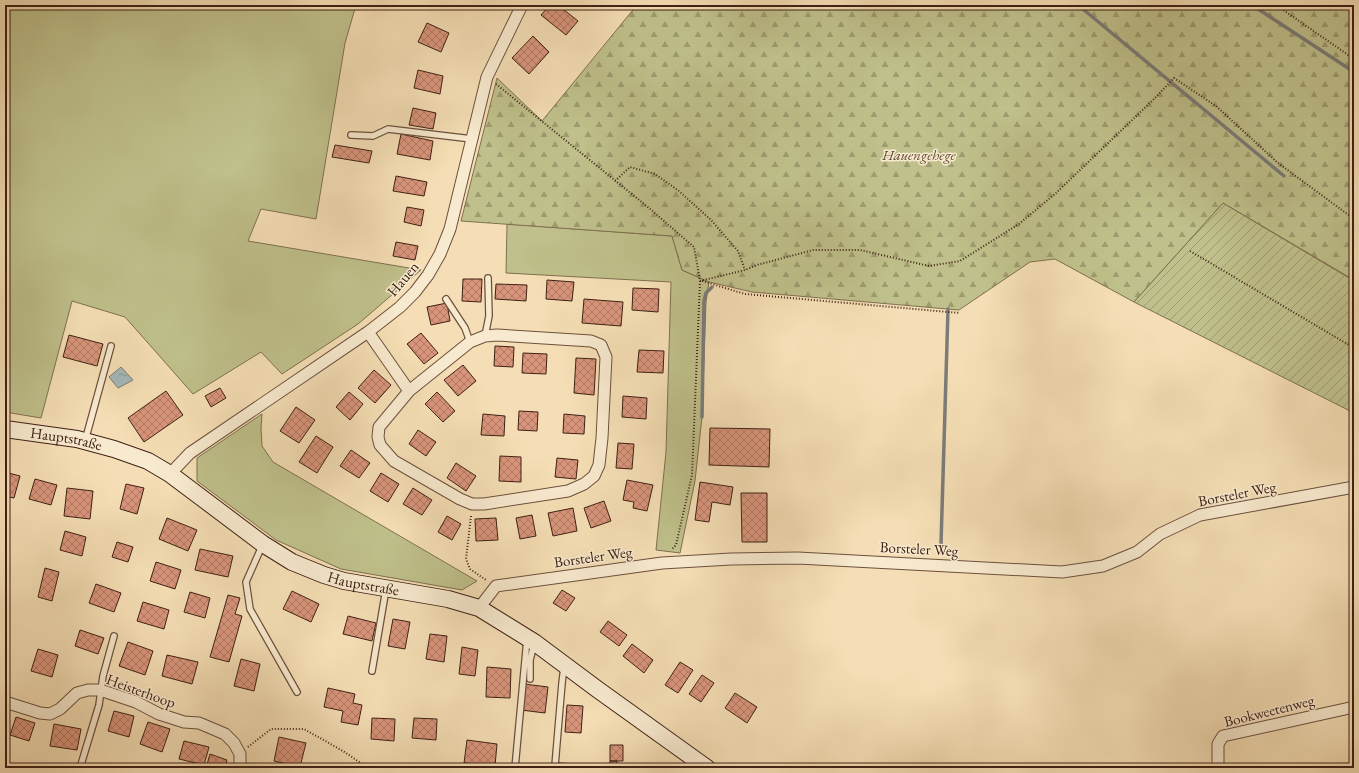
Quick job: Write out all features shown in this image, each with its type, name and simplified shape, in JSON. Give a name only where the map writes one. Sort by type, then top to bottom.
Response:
[{"type":"main road","name":"Hauptstraße","points":[[5,429],[85,441],[148,461],[170,474],[263,544],[292,562],[324,575],[344,581],[448,599],[480,608],[565,664],[597,690],[703,767]]},
{"type":"street","name":"Hauen","points":[[170,474],[190,454],[368,332],[400,307],[415,292],[428,275],[440,254],[450,229],[487,77],[522,5]]},
{"type":"street","points":[[368,332],[410,391]]},
{"type":"street","points":[[497,334],[591,340],[601,345],[606,357],[602,438],[599,465],[594,476],[584,484],[568,491],[505,502],[472,504],[460,499],[394,461],[380,445],[378,427],[410,391],[470,342],[485,336],[497,334]]},
{"type":"street","name":"Borsteler Weg","points":[[496,586],[662,563],[798,558],[1062,572],[1103,566],[1137,552],[1160,534],[1200,515],[1354,487]]},
{"type":"street","points":[[480,608],[496,586]]},
{"type":"street","name":"Heisterhoop","points":[[5,702],[40,713],[50,714],[60,709],[77,693],[88,690],[100,690],[136,702],[159,714],[184,722],[200,723],[225,734],[234,743],[240,754]]},
{"type":"street","name":"Bookweetenweg","points":[[1218,768],[1218,744],[1222,736],[1354,707]]},
{"type":"street","points":[[240,754],[240,768]]},
{"type":"lane","points":[[351,134],[373,136],[388,128],[472,139]]},
{"type":"lane","points":[[485,336],[489,316],[488,278]]},
{"type":"lane","points":[[446,299],[465,328],[470,342]]},
{"type":"lane","points":[[85,441],[111,346]]},
{"type":"lane","points":[[263,544],[246,582],[250,609],[297,692]]},
{"type":"lane","points":[[372,671],[386,589]]},
{"type":"lane","points":[[80,768],[99,705],[103,676],[114,636]]},
{"type":"lane","points":[[530,640],[530,679]]},
{"type":"lane","points":[[515,768],[530,640]]},
{"type":"lane","points":[[565,664],[555,766],[581,768]]},
{"type":"path","points":[[1276,5],[1354,59]]},
{"type":"path","points":[[487,77],[694,247],[700,281],[692,475],[676,545],[662,563]]},
{"type":"path","points":[[700,281],[745,270],[757,265],[813,250],[860,250],[929,266],[960,261],[1019,224],[1056,193],[1174,78],[1216,106],[1278,163],[1354,219]]},
{"type":"path","points":[[615,181],[630,167],[655,174],[679,191],[711,220],[738,251],[745,270]]},
{"type":"path","points":[[1190,251],[1354,348]]},
{"type":"path","points":[[700,281],[745,294],[960,313]]},
{"type":"path","points":[[472,504],[466,559],[470,569],[496,586]]},
{"type":"path","points":[[240,754],[271,729],[304,729],[368,768]]},
{"type":"green space","points":[[5,5],[356,5],[345,43],[316,219],[261,209],[248,241],[421,270],[358,324],[282,374],[261,352],[193,394],[125,317],[72,301],[41,418],[5,412]]},
{"type":"green space","name":"Hauengehege","points":[[637,5],[1354,5],[1354,280],[1223,203],[1134,302],[1055,259],[1030,262],[959,310],[752,292],[709,282],[682,270],[672,236],[461,221],[497,78],[542,121]]},
{"type":"green space","points":[[1223,203],[1354,281],[1354,413],[1134,302]]},
{"type":"green space","points":[[507,224],[672,236],[682,270],[709,282],[706,302],[702,417],[695,481],[680,553],[656,550],[666,452],[671,282],[506,273]]},
{"type":"green space","points":[[262,414],[262,446],[273,462],[477,581],[462,590],[341,569],[276,540],[197,481],[197,458]]},
{"type":"water","points":[[121,367],[133,380],[118,388],[109,377]]},
{"type":"building","points":[[550,5],[558,5],[578,21],[566,35],[541,15]]},
{"type":"building","points":[[427,23],[449,33],[441,52],[418,42]]},
{"type":"building","points":[[533,36],[549,52],[529,74],[512,58]]},
{"type":"building","points":[[418,70],[443,76],[440,94],[414,88]]},
{"type":"building","points":[[413,108],[436,113],[433,129],[409,125]]},
{"type":"building","points":[[401,134],[433,141],[430,160],[397,154]]},
{"type":"building","points":[[335,145],[372,151],[369,163],[332,157]]},
{"type":"building","points":[[396,176],[427,182],[424,196],[393,191]]},
{"type":"building","points":[[407,207],[424,210],[421,226],[404,222]]},
{"type":"building","points":[[396,242],[418,246],[415,260],[393,256]]},
{"type":"building","points":[[463,279],[482,279],[481,302],[462,301]]},
{"type":"building","points":[[547,280],[574,282],[572,301],[546,299]]},
{"type":"building","points":[[496,284],[527,285],[526,301],[495,299]]},
{"type":"building","points":[[633,288],[659,289],[658,312],[632,310]]},
{"type":"building","points":[[584,299],[623,302],[621,326],[582,323]]},
{"type":"building","points":[[447,303],[450,321],[431,325],[427,307]]},
{"type":"building","points":[[421,333],[438,353],[424,364],[407,344]]},
{"type":"building","points":[[69,335],[103,344],[97,366],[63,357]]},
{"type":"building","points":[[495,346],[514,347],[513,367],[494,366]]},
{"type":"building","points":[[639,350],[664,351],[663,373],[637,372]]},
{"type":"building","points":[[523,353],[547,354],[546,374],[522,373]]},
{"type":"building","points":[[576,358],[596,359],[594,395],[574,393]]},
{"type":"building","points":[[463,365],[476,381],[458,396],[444,380]]},
{"type":"building","points":[[374,370],[391,385],[375,403],[358,388]]},
{"type":"building","points":[[220,388],[226,398],[211,407],[205,396]]},
{"type":"building","points":[[166,391],[183,415],[144,442],[128,418]]},
{"type":"building","points":[[349,392],[363,404],[350,420],[336,407]]},
{"type":"building","points":[[437,392],[455,411],[443,422],[425,404]]},
{"type":"building","points":[[623,396],[647,398],[646,419],[622,417]]},
{"type":"building","points":[[296,407],[315,420],[299,443],[280,431]]},
{"type":"building","points":[[519,411],[538,412],[537,431],[518,430]]},
{"type":"building","points":[[483,414],[505,416],[504,436],[481,435]]},
{"type":"building","points":[[564,414],[585,416],[584,434],[563,433]]},
{"type":"building","points":[[710,428],[770,429],[769,467],[709,465]]},
{"type":"building","points":[[418,430],[436,442],[426,456],[409,444]]},
{"type":"building","points":[[316,436],[333,447],[317,473],[299,462]]},
{"type":"building","points":[[618,443],[634,444],[632,469],[616,468]]},
{"type":"building","points":[[351,450],[370,463],[359,478],[340,466]]},
{"type":"building","points":[[500,456],[521,457],[521,482],[499,481]]},
{"type":"building","points":[[557,458],[578,460],[576,479],[555,477]]},
{"type":"building","points":[[456,463],[476,476],[466,491],[447,478]]},
{"type":"building","points":[[5,472],[20,476],[14,498],[5,496]]},
{"type":"building","points":[[381,473],[399,484],[388,502],[370,491]]},
{"type":"building","points":[[35,479],[57,485],[51,505],[29,499]]},
{"type":"building","points":[[627,480],[653,485],[647,511],[633,508],[634,502],[623,500]]},
{"type":"building","points":[[700,482],[733,487],[730,505],[712,502],[709,522],[695,520]]},
{"type":"building","points":[[126,484],[144,488],[137,514],[120,509]]},
{"type":"building","points":[[67,488],[93,491],[90,519],[64,516]]},
{"type":"building","points":[[413,488],[432,500],[422,515],[403,504]]},
{"type":"building","points":[[741,493],[767,493],[767,542],[742,542]]},
{"type":"building","points":[[604,501],[611,521],[591,528],[584,508]]},
{"type":"building","points":[[573,508],[577,531],[553,536],[548,513]]},
{"type":"building","points":[[532,515],[536,536],[520,539],[516,518]]},
{"type":"building","points":[[447,516],[461,524],[452,540],[438,532]]},
{"type":"building","points":[[167,518],[197,530],[188,551],[159,539]]},
{"type":"building","points":[[496,518],[498,540],[476,541],[475,519]]},
{"type":"building","points":[[65,531],[86,537],[82,556],[60,550]]},
{"type":"building","points":[[117,542],[133,547],[128,562],[112,557]]},
{"type":"building","points":[[200,549],[233,556],[228,577],[195,570]]},
{"type":"building","points":[[156,562],[181,570],[175,589],[150,581]]},
{"type":"building","points":[[45,568],[59,572],[52,601],[38,597]]},
{"type":"building","points":[[96,584],[121,593],[114,612],[89,603]]},
{"type":"building","points":[[562,590],[575,598],[566,611],[553,603]]},
{"type":"building","points":[[292,591],[319,604],[311,622],[283,609]]},
{"type":"building","points":[[190,592],[210,598],[205,618],[184,612]]},
{"type":"building","points":[[228,595],[240,598],[235,614],[242,616],[229,662],[210,657]]},
{"type":"building","points":[[143,602],[169,610],[164,629],[137,621]]},
{"type":"building","points":[[348,616],[376,623],[372,641],[343,634]]},
{"type":"building","points":[[393,619],[410,622],[405,649],[388,646]]},
{"type":"building","points":[[608,621],[627,635],[619,646],[600,632]]},
{"type":"building","points":[[80,630],[104,638],[98,654],[75,646]]},
{"type":"building","points":[[430,634],[447,636],[444,662],[426,659]]},
{"type":"building","points":[[128,642],[153,651],[145,675],[119,666]]},
{"type":"building","points":[[632,644],[653,660],[644,673],[623,656]]},
{"type":"building","points":[[462,647],[478,650],[475,676],[459,674]]},
{"type":"building","points":[[38,649],[58,655],[52,677],[31,671]]},
{"type":"building","points":[[167,655],[198,662],[192,684],[162,676]]},
{"type":"building","points":[[241,659],[260,664],[254,691],[234,686]]},
{"type":"building","points":[[680,662],[693,670],[678,693],[665,685]]},
{"type":"building","points":[[487,667],[511,669],[510,698],[486,697]]},
{"type":"building","points":[[702,675],[714,683],[701,702],[689,694]]},
{"type":"building","points":[[524,684],[548,687],[545,713],[521,710]]},
{"type":"building","points":[[328,688],[355,694],[353,703],[362,705],[358,725],[341,722],[343,711],[324,707]]},
{"type":"building","points":[[735,693],[757,707],[747,723],[725,708]]},
{"type":"building","points":[[567,705],[583,706],[581,733],[565,732]]},
{"type":"building","points":[[114,711],[134,716],[129,737],[108,731]]},
{"type":"building","points":[[16,717],[35,723],[29,741],[10,735]]},
{"type":"building","points":[[372,718],[395,719],[394,741],[371,739]]},
{"type":"building","points":[[414,718],[437,719],[436,740],[412,738]]},
{"type":"building","points":[[148,722],[170,729],[162,752],[140,744]]},
{"type":"building","points":[[54,724],[81,729],[77,750],[50,746]]},
{"type":"building","points":[[279,737],[306,743],[300,767],[274,761]]},
{"type":"building","points":[[467,740],[497,744],[495,766],[464,763]]},
{"type":"building","points":[[184,741],[209,747],[204,765],[179,759]]},
{"type":"building","points":[[610,745],[623,745],[623,761],[610,761]]},
{"type":"building","points":[[210,754],[227,760],[225,768],[206,768]]},
{"type":"building","points":[[610,761],[617,761],[617,768],[609,768]]},
{"type":"waterway","points":[[1078,5],[1284,176]]},
{"type":"waterway","points":[[1252,5],[1354,72]]},
{"type":"waterway","points":[[702,417],[704,301],[706,293],[712,287]]},
{"type":"waterway","points":[[941,544],[948,309]]}]
